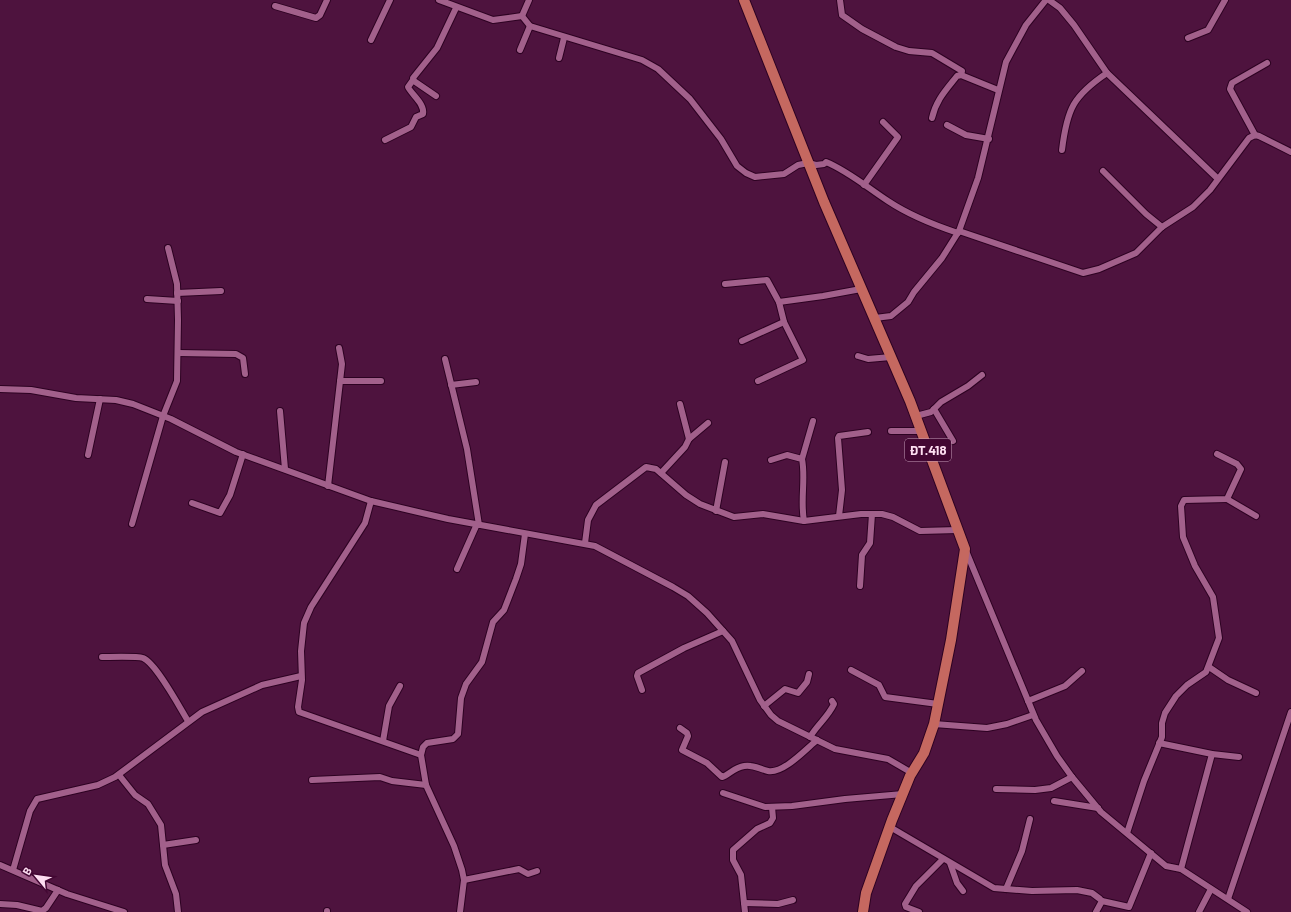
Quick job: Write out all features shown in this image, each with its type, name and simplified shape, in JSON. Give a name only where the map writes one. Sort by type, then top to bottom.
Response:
[{"type":"main road","name":"ĐT.418","points":[[744,0],[808,163],[916,416],[965,549],[951,640],[934,724],[924,753],[912,773],[890,827],[866,894],[862,912]]},
{"type":"street","points":[[275,6],[316,18],[320,15],[327,0]]},
{"type":"street","points":[[371,40],[390,0]]},
{"type":"street","points":[[439,0],[456,8],[493,20],[522,16]]},
{"type":"street","points":[[522,16],[529,0]]},
{"type":"street","points":[[840,0],[842,15],[862,29],[896,47],[909,52],[932,53],[962,71],[961,75]]},
{"type":"street","points":[[875,318],[891,316],[903,307],[939,262],[959,232],[975,190],[989,139],[998,90],[1009,56],[1026,25],[1046,0]]},
{"type":"street","points":[[1050,0],[1060,8],[1074,25],[1096,54],[1107,73],[1217,178]]},
{"type":"street","points":[[1188,38],[1208,30],[1225,0]]},
{"type":"street","points":[[385,140],[411,127],[416,117],[423,114],[424,110],[408,87],[408,84],[413,80],[414,75],[437,48],[456,8]]},
{"type":"street","points":[[522,16],[530,26],[564,38],[575,39],[642,60],[658,69],[690,99],[721,139],[737,166],[746,173],[755,177],[784,174],[798,165],[808,163],[816,165],[824,164],[826,162],[890,202],[922,219],[1083,273],[1099,269],[1136,253],[1162,227],[1194,207],[1210,190],[1217,178],[1249,138],[1255,135],[1260,136],[1291,152]]},
{"type":"street","points":[[520,50],[530,26]]},
{"type":"street","points":[[559,58],[564,38]]},
{"type":"street","points":[[1255,135],[1230,89],[1230,86],[1232,83],[1267,63]]},
{"type":"street","points":[[1062,150],[1065,127],[1072,105],[1082,93],[1107,73]]},
{"type":"street","points":[[932,118],[934,107],[957,76],[961,75],[998,90]]},
{"type":"street","points":[[413,80],[436,96]]},
{"type":"street","points":[[864,185],[898,137],[883,122]]},
{"type":"street","points":[[947,125],[966,134],[989,139]]},
{"type":"street","points":[[1103,171],[1146,214],[1162,227]]},
{"type":"street","points":[[132,524],[163,416],[177,381],[177,284],[168,248]]},
{"type":"street","points":[[725,284],[767,280],[779,302],[784,322],[803,360],[758,381]]},
{"type":"street","points":[[779,302],[861,289]]},
{"type":"street","points":[[177,293],[221,291]]},
{"type":"street","points":[[147,299],[178,301]]},
{"type":"street","points":[[742,341],[784,322]]},
{"type":"street","points":[[328,486],[342,364],[339,348]]},
{"type":"street","points":[[178,353],[236,354],[243,358],[245,374]]},
{"type":"street","points":[[858,356],[868,359],[891,357]]},
{"type":"street","points":[[445,358],[467,448],[478,525],[457,569]]},
{"type":"street","points":[[916,416],[934,409],[941,402],[968,386],[982,375]]},
{"type":"street","points":[[340,381],[381,381]]},
{"type":"street","points":[[451,385],[476,382]]},
{"type":"street","points":[[0,389],[31,390],[76,398],[100,399],[133,404],[163,416],[243,454],[371,501],[478,525],[595,546],[622,558],[688,596],[707,613],[723,631],[738,652],[755,692],[764,706],[778,721],[844,752],[888,759],[912,773]]},
{"type":"street","points":[[88,455],[100,399]]},
{"type":"street","points":[[680,404],[689,439]]},
{"type":"street","points":[[934,409],[953,441]]},
{"type":"street","points":[[280,411],[285,469]]},
{"type":"street","points":[[804,521],[802,498],[802,458],[813,421]]},
{"type":"street","points":[[661,473],[685,447],[689,439],[708,423]]},
{"type":"street","points":[[891,430],[921,431]]},
{"type":"street","points":[[839,516],[842,490],[838,438],[839,436],[868,432]]},
{"type":"street","points":[[192,503],[220,513],[230,495],[243,454]]},
{"type":"street","points":[[1217,454],[1237,464],[1241,469],[1227,499]]},
{"type":"street","points":[[771,460],[787,455],[802,458]]},
{"type":"street","points":[[716,511],[725,462]]},
{"type":"street","points":[[585,543],[590,513],[600,501],[646,467],[656,468],[686,495],[716,511],[734,517],[763,514],[804,521],[839,516],[872,514],[886,515],[916,530],[924,532],[958,530]]},
{"type":"street","points":[[1127,833],[1144,781],[1160,743],[1162,723],[1176,696],[1187,685],[1206,672],[1219,638],[1213,597],[1195,566],[1183,537],[1181,506],[1184,500],[1227,499],[1256,516]]},
{"type":"street","points":[[371,501],[363,528],[311,607],[304,623],[298,707],[299,712],[421,755]]},
{"type":"street","points":[[860,586],[862,555],[870,543],[872,514]]},
{"type":"street","points":[[460,912],[464,880],[460,860],[426,785],[421,755],[423,747],[427,744],[453,739],[458,734],[461,698],[466,684],[482,662],[493,622],[504,610],[521,564],[526,534]]},
{"type":"street","points":[[965,549],[1034,715],[1057,756],[1072,777],[1098,808],[1166,866],[1181,869],[1247,912]]},
{"type":"street","points":[[642,690],[637,676],[638,673],[684,648],[723,631]]},
{"type":"street","points":[[102,657],[142,658],[150,663],[188,721]]},
{"type":"street","points":[[1209,667],[1228,680],[1256,693]]},
{"type":"street","points":[[851,670],[879,686],[885,697],[938,704]]},
{"type":"street","points":[[1028,701],[1065,686],[1082,671]]},
{"type":"street","points":[[764,706],[785,689],[798,693],[806,682],[808,674]]},
{"type":"street","points":[[13,870],[30,810],[37,799],[98,785],[119,775],[170,737],[188,721],[202,712],[262,685],[301,676]]},
{"type":"street","points":[[383,741],[389,706],[400,686]]},
{"type":"street","points":[[810,737],[816,727],[831,711],[834,704],[832,701]]},
{"type":"street","points":[[1228,899],[1291,712]]},
{"type":"street","points":[[934,724],[987,728],[1007,724],[1034,715]]},
{"type":"street","points":[[680,728],[687,733],[688,736],[682,750],[707,763],[722,777],[732,770],[745,766],[756,766],[768,771],[779,770],[817,740]]},
{"type":"street","points":[[1160,743],[1212,754],[1239,757]]},
{"type":"street","points":[[1181,869],[1212,754]]},
{"type":"street","points":[[119,775],[135,795],[148,804],[161,826],[165,865],[176,894],[178,912]]},
{"type":"street","points":[[312,780],[380,777],[392,782],[426,785]]},
{"type":"street","points":[[996,789],[1035,790],[1051,788],[1072,777]]},
{"type":"street","points":[[723,794],[738,797],[757,806],[772,807],[903,794]]},
{"type":"street","points":[[1054,801],[1098,808]]},
{"type":"street","points":[[744,912],[741,876],[733,860],[733,850],[757,829],[770,823],[773,818],[772,807]]},
{"type":"street","points":[[1006,890],[1022,851],[1030,819]]},
{"type":"street","points":[[890,827],[994,888],[1006,890],[1077,890],[1092,893],[1102,901],[1129,907],[1151,853]]},
{"type":"street","points":[[163,845],[196,840]]},
{"type":"street","points":[[919,912],[906,907],[905,904],[916,886],[943,859]]},
{"type":"street","points":[[950,863],[953,874],[962,891]]},
{"type":"street","points":[[0,865],[58,890],[124,912]]},
{"type":"street","points":[[464,880],[519,869],[528,874],[537,871]]},
{"type":"street","points":[[1199,912],[1211,889]]},
{"type":"street","points":[[0,904],[17,905],[42,911],[46,908],[58,890]]},
{"type":"street","points":[[744,902],[778,904],[793,900]]},
{"type":"street","points":[[1096,912],[1102,901]]}]
